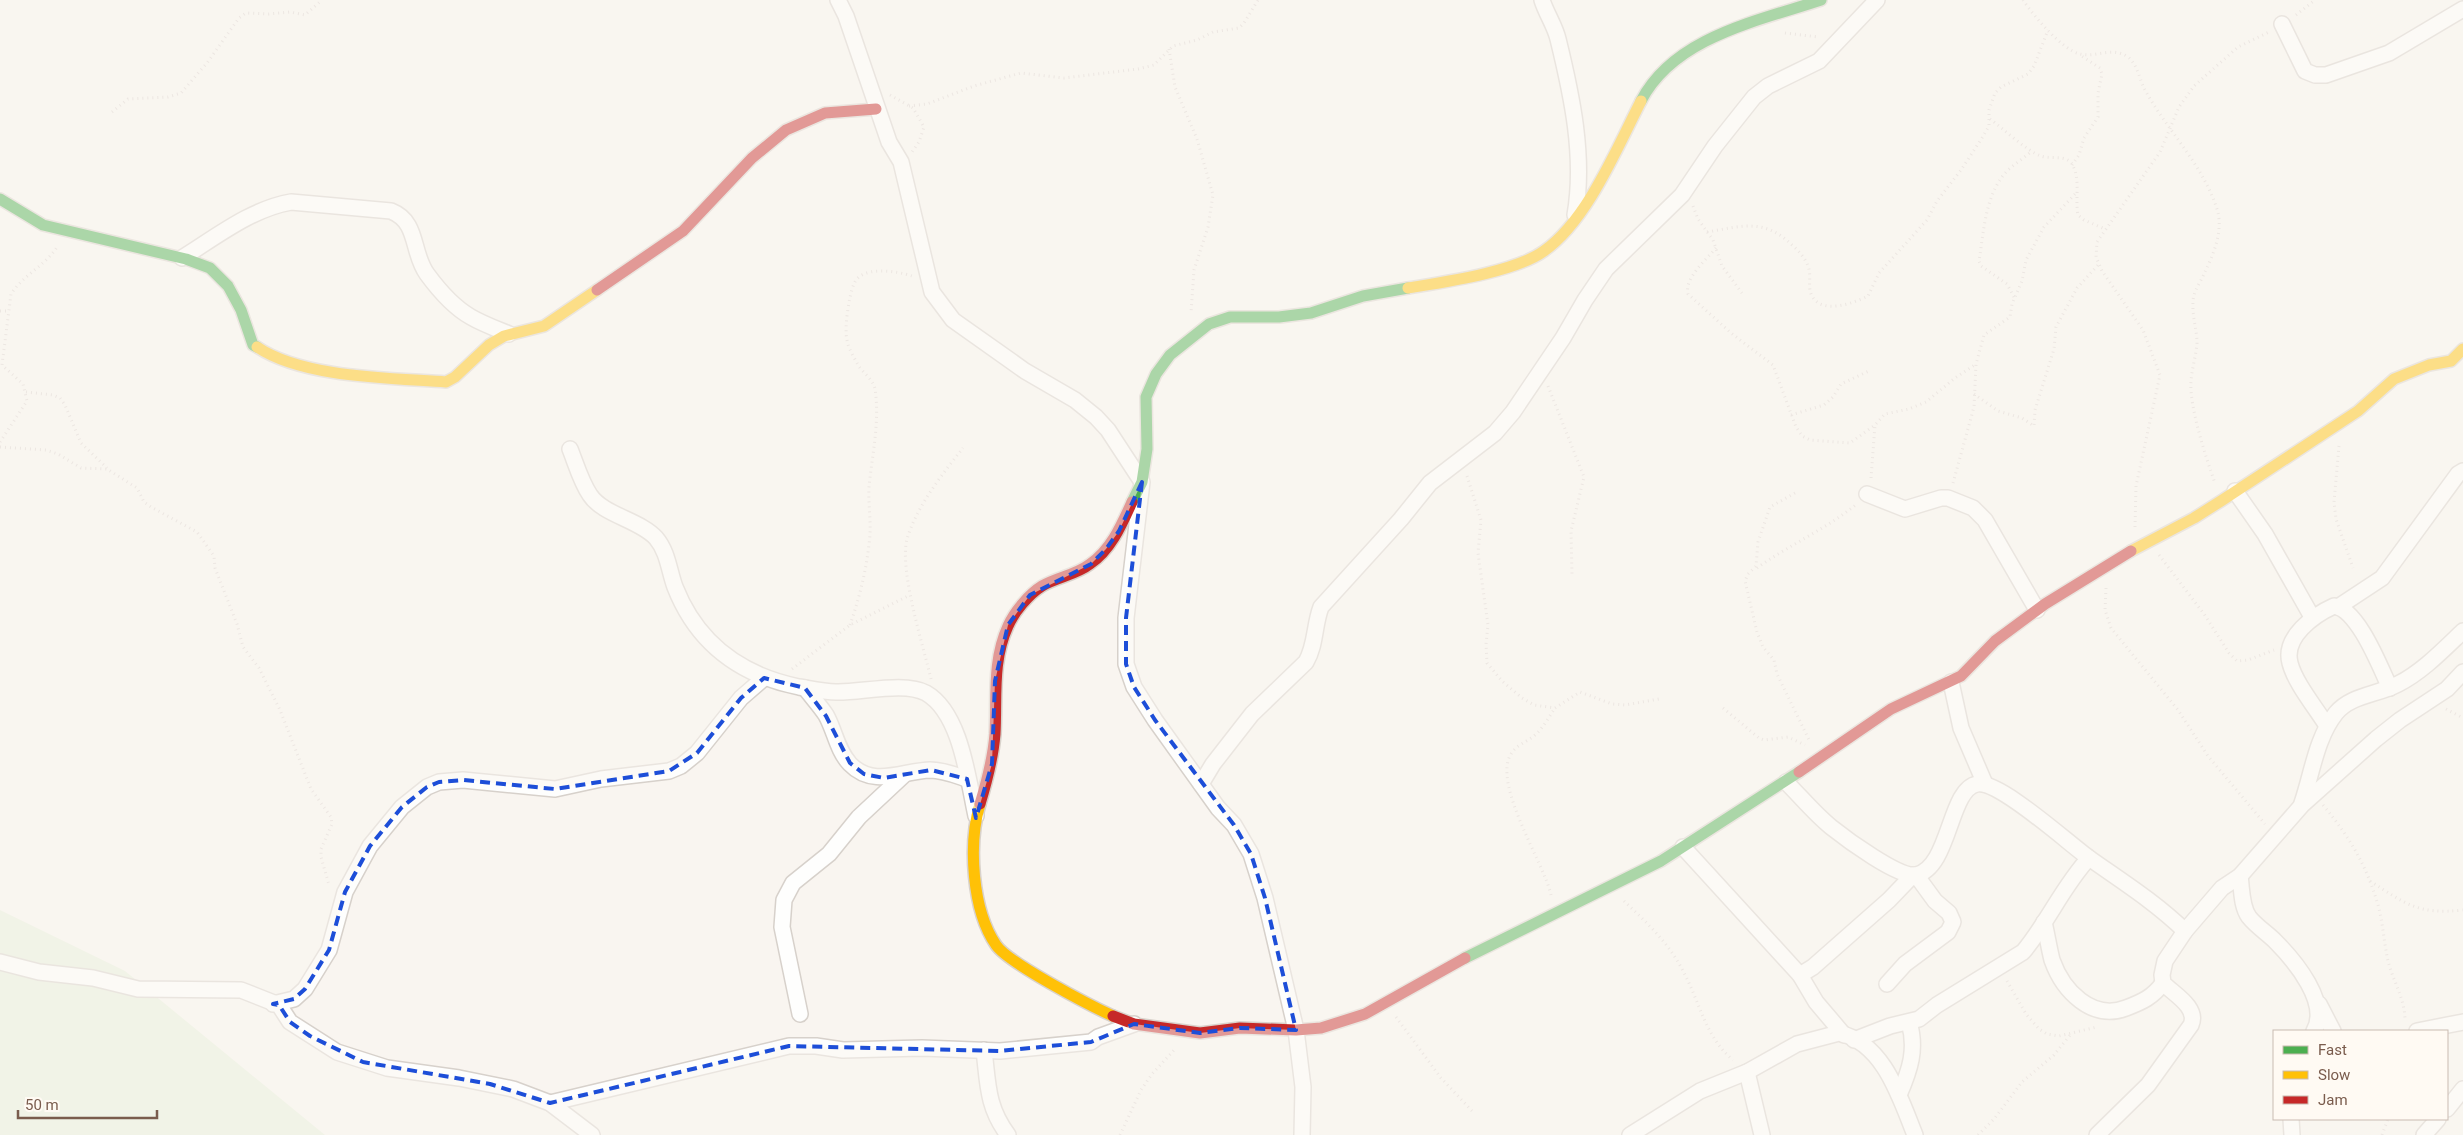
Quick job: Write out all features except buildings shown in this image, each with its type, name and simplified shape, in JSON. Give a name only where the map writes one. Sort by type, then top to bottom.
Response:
[{"type":"street","points":[[838,0],[846,16],[868,78],[876,109],[889,142],[902,166],[932,292],[953,320],[1025,370],[1075,400],[1096,417],[1108,430],[1142,482]]},
{"type":"street","points":[[1542,0],[1558,38],[1574,114],[1580,181],[1574,220]]},
{"type":"street","points":[[1302,1135],[1303,1087],[1296,1030],[1272,922],[1250,854],[1234,825],[1218,808],[1134,687],[1126,664],[1126,618],[1147,449],[1146,397],[1156,374],[1170,355],[1209,324],[1230,318],[1311,313],[1363,296],[1428,285],[1517,265],[1544,251],[1574,220],[1599,182],[1649,86],[1664,69],[1691,48],[1737,28],[1821,0]]},
{"type":"street","points":[[1201,784],[1212,764],[1252,714],[1306,662],[1311,654],[1317,618],[1321,607],[1401,519],[1430,483],[1495,433],[1513,412],[1563,338],[1606,269],[1682,195],[1690,181],[1754,97],[1768,86],[1819,61],[1877,0]]},
{"type":"street","points":[[2282,24],[2305,71],[2315,75],[2326,75],[2389,53],[2463,8]]},
{"type":"street","points":[[0,199],[43,225],[182,258],[210,268],[228,286],[241,310],[253,345],[265,353],[302,367],[369,376],[446,382],[455,377],[489,345],[509,334],[544,326],[683,231],[752,158],[786,130],[825,113],[876,109]]},
{"type":"street","points":[[182,258],[254,214],[276,204],[291,202],[391,210],[402,215],[409,225],[421,263],[427,274],[459,308],[470,317],[509,334]]},
{"type":"street","points":[[570,450],[590,496],[612,512],[656,538],[666,556],[676,588],[701,633],[723,656],[769,679],[805,688],[834,692],[906,688],[925,692],[945,711],[959,744],[976,818],[974,880],[984,921],[996,946],[1010,960],[1075,997],[1134,1024],[1200,1032],[1240,1028],[1296,1030],[1322,1028],[1365,1014],[1494,943],[1610,888],[1683,847],[1786,782],[1816,754],[1891,708],[1951,682],[1969,670],[1995,641],[2037,610],[2117,558],[2194,518],[2222,501],[2343,421],[2394,379],[2421,368],[2451,361],[2463,349]]},
{"type":"street","points":[[2327,726],[2294,674],[2289,661],[2294,641],[2312,617],[2334,606],[2338,606],[2382,578],[2458,474],[2463,471]]},
{"type":"street","points":[[976,818],[992,764],[995,733],[995,681],[998,659],[1008,625],[1030,595],[1043,585],[1066,577],[1091,564],[1106,549],[1119,531],[1142,482]]},
{"type":"street","points":[[2235,491],[2265,534],[2312,617]]},
{"type":"street","points":[[1867,494],[1909,509],[1941,498],[1948,498],[1973,508],[1980,514],[2037,610]]},
{"type":"street","points":[[2338,606],[2358,624],[2390,688]]},
{"type":"street","points":[[2302,804],[2327,726],[2337,712],[2350,701],[2390,688],[2419,671],[2463,631]]},
{"type":"street","points":[[2097,1135],[2148,1085],[2191,1025],[2192,1014],[2181,997],[2163,983],[2162,975],[2165,961],[2185,931],[2222,888],[2240,876],[2302,804],[2376,739],[2447,688],[2463,672]]},
{"type":"street","points":[[273,1004],[294,999],[305,989],[329,950],[345,892],[370,846],[402,806],[427,787],[439,782],[463,780],[555,790],[601,779],[670,771],[682,766],[698,753],[741,698],[769,679]]},
{"type":"street","points":[[1951,682],[1961,728],[1985,784]]},
{"type":"street","points":[[805,688],[826,716],[841,750],[850,763],[864,774],[884,778],[931,770],[949,772],[968,779]]},
{"type":"street","points":[[800,1014],[782,927],[781,912],[787,892],[793,883],[829,854],[859,817],[905,774]]},
{"type":"street","points":[[1786,782],[1831,827],[1874,858],[1901,872],[1914,875],[1935,901],[1949,913],[1952,922],[1948,932],[1905,964],[1887,984]]},
{"type":"street","points":[[1800,975],[1889,900],[1914,875],[1928,869],[1966,790],[1975,784],[1985,784],[2017,802],[2090,858],[2137,890],[2185,931]]},
{"type":"street","points":[[1683,847],[1800,975],[1816,1002],[1849,1037],[1864,1046],[1883,1062],[1915,1135]]},
{"type":"street","points":[[1630,1135],[1700,1091],[1747,1072],[1804,1042],[1832,1034],[1849,1037],[1910,1022],[1919,1018],[1936,1005],[2023,952],[2074,875],[2090,858]]},
{"type":"street","points":[[2240,876],[2245,908],[2249,917],[2275,941],[2299,970],[2332,1030]]},
{"type":"street","points":[[2044,922],[2052,961],[2070,990],[2091,1008],[2105,1013],[2116,1012],[2150,998],[2163,983]]},
{"type":"street","points":[[0,962],[39,972],[93,978],[138,989],[241,990],[279,1006],[290,1022],[310,1036],[362,1062],[387,1068],[459,1078],[505,1087],[550,1103],[592,1135]]},
{"type":"street","points":[[2314,1030],[2319,1014],[2317,1000]]},
{"type":"street","points":[[1899,1095],[1910,1070],[1913,1056],[1910,1022]]},
{"type":"street","points":[[2411,1028],[2463,1022]]},
{"type":"street","points":[[550,1103],[789,1046],[816,1046],[843,1050],[922,1048],[984,1050],[1090,1042],[1098,1037],[1134,1024]]},
{"type":"street","points":[[984,1050],[989,1096],[996,1119],[1008,1135]]},
{"type":"street","points":[[1747,1072],[1762,1135]]},
{"type":"street","points":[[2448,1108],[2463,1089]]},
{"type":"street","points":[[2291,1120],[2292,1135]]},
{"type":"street","points":[[2424,1135],[2437,1120]]},
{"type":"path","points":[[112,112],[128,99],[168,97],[181,94],[207,63],[239,18],[246,13],[290,12],[305,15],[322,0]]},
{"type":"path","points":[[910,106],[927,104],[974,86],[1021,74],[1064,78],[1138,69],[1154,65],[1169,48],[1213,32],[1239,28],[1258,0]]},
{"type":"path","points":[[2023,0],[2031,13],[2048,30],[2068,47],[2100,68],[2102,74],[2098,93],[2098,117],[2084,138],[2079,156],[2072,165]]},
{"type":"path","points":[[2134,549],[2136,486],[2160,375],[2143,330],[2099,264],[2096,256],[2097,242],[2104,229],[2160,152],[2186,96],[2205,75],[2238,47],[2282,24],[2315,0]]},
{"type":"path","points":[[1707,232],[1742,226],[1773,229],[1800,252],[1808,264],[1811,274],[1810,291],[1812,298],[1828,306],[1844,306],[1868,296],[1879,273],[1891,257],[1927,220],[1937,201],[1961,170],[1982,138],[1989,126],[1990,103],[1995,94],[2002,87],[2028,74],[2034,66],[2048,30]]},
{"type":"path","points":[[1784,33],[1840,40]]},
{"type":"path","points":[[1169,48],[1175,87],[1198,139],[1213,195],[1208,227],[1194,270],[1188,339]]},
{"type":"path","points":[[2080,54],[2111,52],[2128,58],[2136,68],[2138,79],[2152,103],[2211,193],[2218,211],[2220,230],[2213,254],[2196,290],[2193,302],[2197,342],[2191,382],[2192,401],[2209,466],[2222,501]]},
{"type":"path","points":[[868,78],[880,89],[910,106],[920,118],[924,127],[919,142],[902,166]]},
{"type":"path","points":[[1990,118],[2041,156],[2062,157],[2069,160],[2076,175],[2077,210],[2080,218],[2104,229]]},
{"type":"path","points":[[2015,298],[2010,286],[1986,270],[1980,261],[1987,211],[1998,187],[2008,171],[2032,151]]},
{"type":"path","points":[[1690,181],[1693,208],[1716,248],[1722,266],[1742,293]]},
{"type":"path","points":[[1948,498],[1974,407],[1976,364],[1984,335],[2010,317],[2022,281],[2026,260],[2044,227],[2076,192]]},
{"type":"path","points":[[0,442],[26,405],[26,392],[22,384],[2,365],[7,311],[13,291],[51,256],[58,245],[63,230]]},
{"type":"path","points":[[1716,248],[1689,281],[1686,289],[1688,294],[1731,333],[1773,366],[1791,415],[1802,436],[1817,441],[1850,443],[1890,412],[1909,409],[1926,402],[1955,378],[1976,364]]},
{"type":"path","points":[[1974,394],[1998,411],[2022,418],[2034,426],[2035,410],[2042,395],[2044,378],[2054,349],[2056,328],[2077,288],[2099,264]]},
{"type":"path","points":[[850,625],[861,594],[870,544],[871,510],[869,490],[876,439],[874,388],[859,366],[847,340],[851,294],[854,282],[861,275],[868,272],[901,272],[929,282]]},
{"type":"path","points":[[0,311],[7,311]]},
{"type":"path","points":[[1543,366],[1548,385],[1584,477],[1571,531],[1572,574]]},
{"type":"path","points":[[1791,415],[1824,405],[1833,397],[1841,384],[1870,370]]},
{"type":"path","points":[[26,392],[53,395],[60,398],[65,405],[81,443],[110,470],[137,488],[144,502],[150,507],[197,532],[208,546],[237,624],[243,647],[259,668],[280,710],[311,789],[331,817],[332,824],[321,849],[321,857],[338,916]]},
{"type":"path","points":[[2343,421],[2334,502],[2336,519],[2353,568]]},
{"type":"path","points":[[1752,571],[1781,551],[1844,514],[1867,494],[1871,480],[1875,425]]},
{"type":"path","points":[[0,447],[46,450],[58,454],[81,468],[110,470]]},
{"type":"path","points":[[936,701],[910,595],[905,553],[907,539],[938,478],[963,448]]},
{"type":"path","points":[[1467,455],[1469,488],[1479,510],[1480,520],[1478,553],[1488,625],[1487,663],[1502,681],[1522,698],[1534,705],[1556,708]]},
{"type":"path","points":[[1795,493],[1770,507],[1758,542],[1756,566],[1745,581],[1756,632],[1763,646],[1774,660],[1776,674],[1816,754]]},
{"type":"path","points":[[2147,542],[2204,614],[2236,661],[2248,660],[2294,641]]},
{"type":"path","points":[[2117,558],[2105,590],[2105,610],[2111,628],[2178,710],[2208,756],[2275,836]]},
{"type":"path","points":[[769,679],[808,659],[833,636],[850,625],[910,595]]},
{"type":"path","points":[[1552,897],[1549,886],[1522,826],[1507,779],[1507,767],[1511,754],[1517,747],[1536,734],[1556,708],[1580,692],[1612,704],[1625,705],[1659,699]]},
{"type":"path","points":[[1723,708],[1759,738],[1764,740],[1788,737],[1816,754]]},
{"type":"path","points":[[2314,793],[2354,845],[2370,880],[2378,906],[2389,963],[2411,1028]]},
{"type":"path","points":[[2370,880],[2418,909],[2432,912],[2463,910]]},
{"type":"path","points":[[1610,888],[1648,924],[1671,951],[1690,985],[1713,1039],[1725,1053],[1747,1072]]},
{"type":"path","points":[[1999,967],[2014,996],[2039,1029],[2047,1034],[2059,1036],[2092,1029],[2116,1012]]},
{"type":"path","points":[[1386,1002],[1441,1078],[1474,1112]]},
{"type":"path","points":[[1120,1135],[1140,1090],[1190,1031]]},
{"type":"path","points":[[1978,1135],[1994,1119],[2022,1082],[2054,1055],[2071,1033]]},
{"type":"path","points":[[2382,1135],[2388,1120]]},
{"type":"highlighted area","points":[[1142,482],[1126,618],[1126,664],[1134,687],[1155,720],[1234,825],[1251,854],[1265,898],[1296,1030],[1240,1028],[1200,1033],[1134,1024],[1091,1042],[1000,1051],[789,1046],[550,1103],[490,1084],[363,1062],[310,1036],[290,1022],[279,1005],[273,1004],[294,999],[305,989],[329,950],[345,892],[370,846],[402,807],[427,787],[439,782],[463,780],[555,789],[669,771],[697,753],[741,698],[764,678],[805,688],[826,716],[850,763],[864,774],[884,778],[931,770],[967,779],[976,818],[992,764],[995,681],[1008,625],[1030,595],[1091,564],[1106,549],[1119,531]]},
{"type":"green space","points":[[0,910],[125,971],[325,1135],[0,1135]]},
{"type":"traffic: fast","points":[[1641,101],[1656,79],[1674,61],[1696,46],[1745,24],[1821,0]]},
{"type":"traffic: fast","points":[[0,199],[43,225],[186,259],[210,268],[228,286],[241,310],[253,345],[257,347]]},
{"type":"traffic: fast","points":[[1132,502],[1142,482],[1147,449],[1146,397],[1156,374],[1170,355],[1209,324],[1230,317],[1279,317],[1311,313],[1363,296],[1408,288]]},
{"type":"traffic: fast","points":[[1465,958],[1661,861],[1799,772]]},
{"type":"traffic: slow","points":[[1408,288],[1498,270],[1516,265],[1544,251],[1560,238],[1587,203],[1600,182],[1641,101]]},
{"type":"traffic: slow","points":[[257,347],[276,357],[323,371],[348,375],[446,382],[455,377],[489,345],[504,336],[544,326],[597,290]]},
{"type":"traffic: slow","points":[[2131,551],[2194,518],[2221,501],[2358,411],[2394,379],[2429,365],[2451,361],[2463,349]]},
{"type":"traffic: slow","points":[[980,804],[974,838],[974,876],[982,914],[988,931],[996,945],[1032,973],[1113,1016]]},
{"type":"traffic: jam","points":[[597,290],[683,231],[752,158],[786,130],[825,113],[876,109]]},
{"type":"traffic: jam","points":[[980,804],[994,743],[997,666],[1003,639],[1014,615],[1037,589],[1085,568],[1104,552],[1115,536],[1132,502]]},
{"type":"traffic: jam","points":[[1799,772],[1891,709],[1961,676],[1995,641],[2045,604],[2131,551]]},
{"type":"traffic: jam","points":[[1113,1016],[1134,1024],[1200,1033],[1240,1028],[1296,1030],[1321,1028],[1365,1014],[1465,958]]}]
